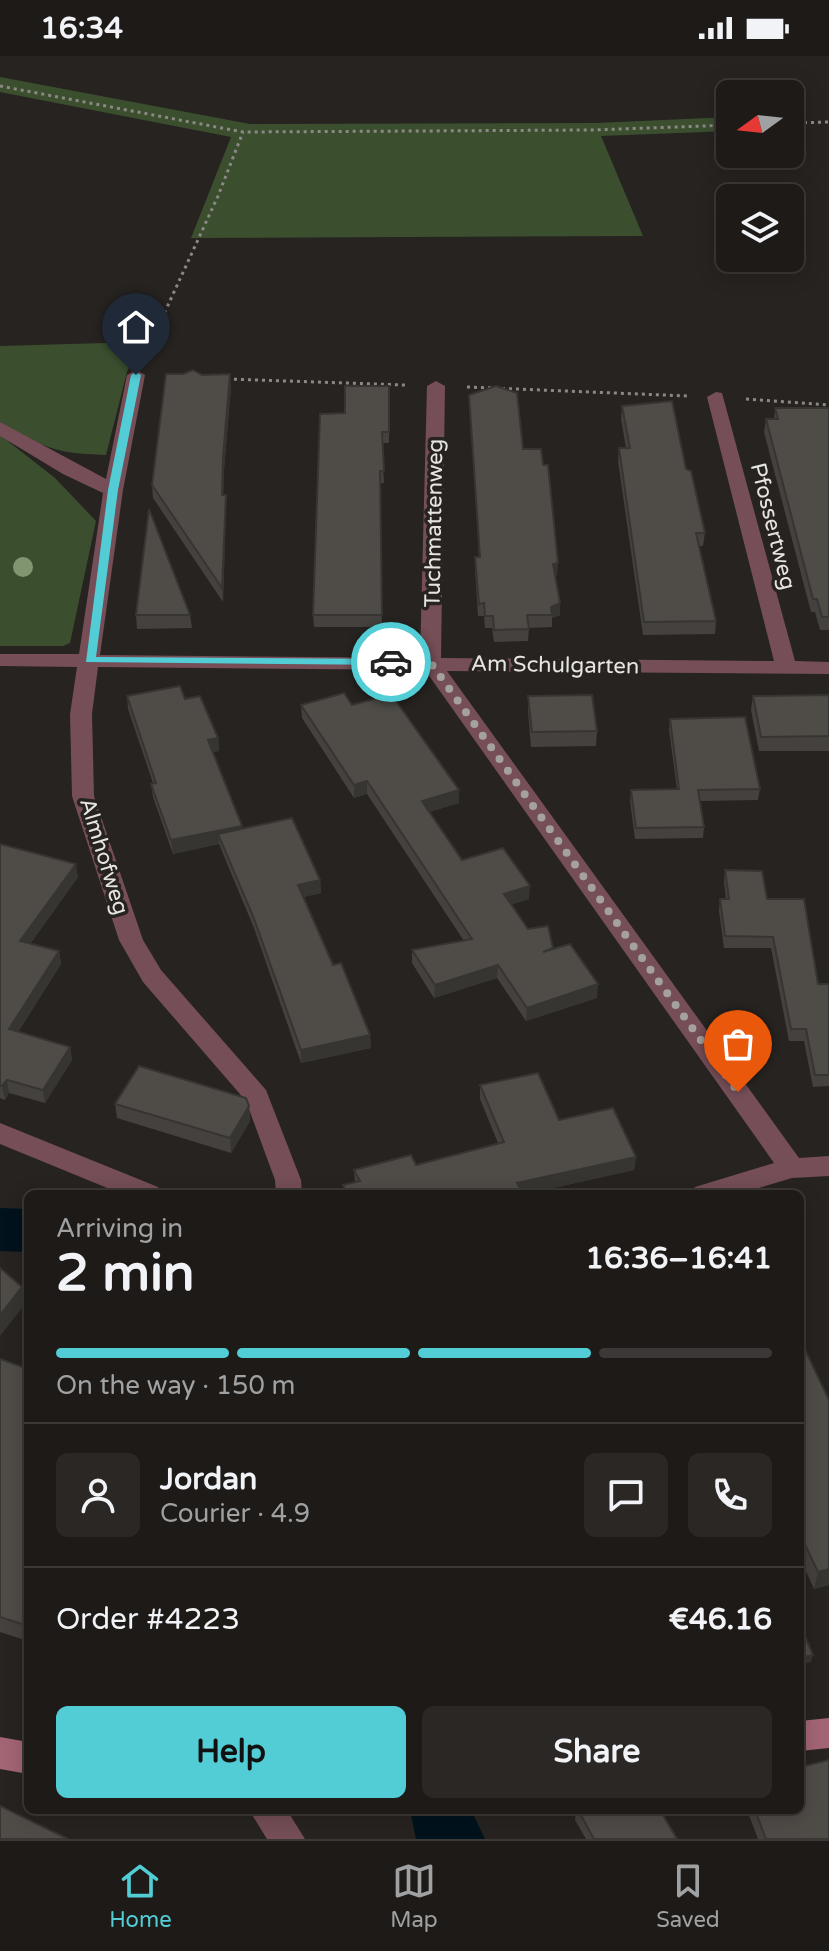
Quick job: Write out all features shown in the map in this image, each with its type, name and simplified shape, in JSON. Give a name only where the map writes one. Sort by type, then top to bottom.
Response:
[{"type":"street","name":"Almhofweg","points":[[136,375],[113,490],[81,714],[83,796],[131,940],[152,976],[257,1097],[288,1180],[289,1190]]},
{"type":"street","name":"Tuchmattenweg","points":[[430,662],[436,386]]},
{"type":"street","name":"Pfossertweg","points":[[716,397],[786,668]]},
{"type":"street","points":[[0,428],[70,470],[113,490]]},
{"type":"street","name":"Am Schulgarten","points":[[0,660],[829,668]]},
{"type":"street","points":[[430,662],[792,1168]]},
{"type":"street","points":[[0,1133],[139,1190]]},
{"type":"street","points":[[718,1190],[792,1168],[829,1166]]},
{"type":"street","points":[[804,1736],[829,1733]]},
{"type":"street","points":[[0,1753],[24,1757]]},
{"type":"street","points":[[269,1814],[288,1839]]},
{"type":"path","points":[[0,86],[243,132],[591,130],[716,126]]},
{"type":"path","points":[[804,123],[829,122]]},
{"type":"path","points":[[136,375],[218,196],[243,132]]},
{"type":"path","points":[[215,378],[716,397],[829,405]]},
{"type":"green space","points":[[0,77],[250,124],[596,123],[716,118],[716,132],[601,136],[643,236],[191,238],[231,137],[0,92]]},
{"type":"green space","points":[[140,342],[127,372],[106,455],[50,448],[0,422],[0,346]]},
{"type":"green space","points":[[0,435],[55,478],[96,521],[70,643],[63,646],[0,646]]},
{"type":"water","points":[[0,1208],[24,1209],[24,1252],[0,1251]]},
{"type":"water","points":[[411,1814],[473,1814],[485,1839],[416,1839]]},
{"type":"building","points":[[193,370],[202,375],[230,374],[223,457],[222,495],[226,495],[222,588],[152,485],[166,374],[183,374]]},
{"type":"building","points":[[345,386],[389,386],[389,432],[382,432],[384,471],[380,471],[382,615],[313,615],[320,414],[345,413]]},
{"type":"building","points":[[496,386],[517,393],[523,449],[541,449],[543,465],[548,465],[558,563],[553,564],[560,603],[551,607],[552,615],[527,615],[529,629],[494,630],[493,616],[485,616],[484,603],[479,604],[475,557],[480,557],[469,395]]},
{"type":"building","points":[[672,401],[686,469],[691,471],[705,533],[696,533],[716,621],[644,622],[619,448],[630,448],[622,406]]},
{"type":"building","points":[[775,408],[829,408],[829,617],[822,617],[817,599],[813,599],[766,419],[778,419]]},
{"type":"building","points":[[149,509],[190,615],[136,615]]},
{"type":"building","points":[[180,686],[185,699],[200,696],[218,738],[208,740],[242,826],[171,840],[151,784],[156,783],[127,696]]},
{"type":"building","points":[[344,693],[352,705],[391,694],[459,790],[422,801],[462,860],[503,848],[530,886],[504,894],[528,929],[548,926],[553,948],[543,952],[570,944],[598,984],[527,1008],[498,965],[435,985],[412,950],[472,939],[367,781],[354,785],[301,705]]},
{"type":"building","points":[[592,695],[597,731],[532,732],[528,696]]},
{"type":"building","points":[[829,695],[829,736],[761,737],[753,696]]},
{"type":"building","points":[[745,717],[760,789],[698,790],[704,827],[636,828],[631,790],[679,789],[670,719]]},
{"type":"building","points":[[292,818],[320,880],[298,885],[333,965],[341,963],[370,1035],[301,1050],[253,916],[218,834]]},
{"type":"building","points":[[0,844],[76,864],[20,941],[59,951],[9,1029],[70,1047],[43,1090],[7,1080],[0,1086]]},
{"type":"building","points":[[725,870],[762,871],[767,899],[804,899],[818,984],[829,984],[829,1075],[815,1075],[806,1029],[791,1029],[773,937],[725,936],[720,899],[729,899]]},
{"type":"building","points":[[139,1066],[246,1098],[249,1106],[230,1138],[115,1104]]},
{"type":"building","points":[[538,1073],[559,1120],[613,1108],[636,1157],[517,1183],[521,1190],[345,1190],[343,1185],[360,1181],[354,1170],[411,1155],[416,1165],[504,1142],[480,1085]]},
{"type":"building","points":[[0,1268],[22,1287],[0,1315]]},
{"type":"building","points":[[804,1347],[829,1400],[829,1569],[818,1572],[804,1542]]},
{"type":"building","points":[[0,1359],[24,1368],[24,1625],[0,1617]]},
{"type":"building","points":[[804,1634],[813,1655],[804,1657]]},
{"type":"building","points":[[829,1760],[829,1839],[766,1839],[757,1814],[804,1814],[804,1766]]},
{"type":"building","points":[[0,1806],[68,1839],[0,1839]]},
{"type":"building","points":[[580,1814],[662,1814],[677,1839],[594,1839]]},
{"type":"way so far","points":[[391,662],[430,662],[738,1092]]},
{"type":"route","points":[[136,375],[113,490],[90,660],[391,662]]}]
